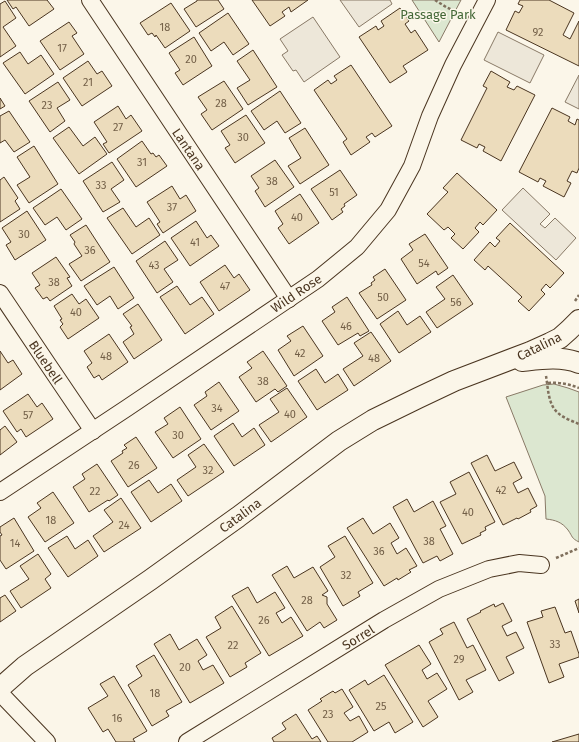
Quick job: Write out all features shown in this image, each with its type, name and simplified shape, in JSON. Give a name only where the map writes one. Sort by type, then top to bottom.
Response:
[{"type":"street","name":"Lantana","points":[[90,0],[289,299]]},
{"type":"street","name":"Wild Rose","points":[[0,492],[289,299],[318,279],[357,247],[388,210],[412,166],[433,110],[454,64],[487,0]]},
{"type":"street","name":"Bluebell","points":[[0,293],[93,431]]},
{"type":"street","name":"Catalina","points":[[0,688],[25,666],[238,517],[339,441],[373,420],[454,381],[530,352],[560,338],[579,320]]},
{"type":"street","name":"Catalina","points":[[495,366],[543,358],[579,363]]},
{"type":"street","name":"Sorrel","points":[[187,742],[384,620],[439,589],[489,569],[519,563],[541,565]]},
{"type":"street","points":[[0,692],[47,742]]},
{"type":"path","points":[[435,0],[440,1],[475,22]]},
{"type":"path","points":[[546,373],[551,403],[556,412],[579,424]]},
{"type":"path","points":[[548,383],[571,385],[579,388]]},
{"type":"path","points":[[541,565],[579,548]]},
{"type":"green space","name":"Passage Park","points":[[412,0],[461,0],[439,42]]},
{"type":"green space","points":[[554,384],[579,392],[579,542],[573,538],[566,527],[561,523],[546,519],[545,496],[506,397],[543,385]]},
{"type":"shaded area","points":[[340,0],[390,0],[392,4],[359,27]]},
{"type":"shaded area","points":[[313,17],[340,57],[304,82],[296,70],[293,71],[282,55],[288,51],[280,39]]},
{"type":"shaded area","points":[[498,32],[544,55],[530,83],[484,60]]},
{"type":"shaded area","points":[[579,75],[579,109],[565,102]]},
{"type":"shaded area","points":[[523,188],[550,214],[540,224],[545,228],[555,218],[576,238],[556,260],[502,210]]},
{"type":"building","points":[[7,0],[47,0],[54,9],[29,26],[16,7],[13,9]]},
{"type":"building","points":[[197,0],[218,0],[224,9],[196,27],[184,9]]},
{"type":"building","points":[[252,0],[308,0],[291,12],[289,7],[282,12],[285,16],[270,26]]},
{"type":"building","points":[[520,0],[549,0],[574,13],[563,35],[570,39],[579,21],[579,66],[506,30],[515,11],[519,13],[523,6],[518,4]]},
{"type":"building","points":[[5,1],[16,18],[3,27],[16,46],[0,57],[0,4]]},
{"type":"building","points":[[171,3],[190,31],[165,48],[156,35],[155,37],[152,33],[148,35],[140,23]]},
{"type":"building","points":[[400,8],[409,21],[405,24],[411,33],[415,30],[428,50],[403,66],[407,72],[390,83],[359,37],[376,26],[378,30],[384,26],[381,21]]},
{"type":"building","points":[[228,13],[249,44],[233,55],[224,42],[211,51],[199,33]]},
{"type":"building","points":[[69,22],[77,33],[72,36],[84,54],[60,70],[40,41]]},
{"type":"building","points":[[194,37],[212,66],[183,85],[175,73],[180,70],[169,53]]},
{"type":"building","points":[[253,50],[277,87],[248,105],[237,88],[250,80],[237,61]]},
{"type":"building","points":[[20,52],[28,64],[41,55],[54,74],[25,94],[3,63]]},
{"type":"building","points":[[88,61],[97,74],[102,71],[112,86],[82,106],[63,78]]},
{"type":"building","points":[[351,65],[392,126],[375,137],[372,133],[366,137],[370,142],[351,155],[343,142],[347,139],[314,90],[328,80],[331,84],[337,80],[334,76]]},
{"type":"building","points":[[491,71],[510,82],[507,87],[514,90],[517,86],[535,95],[501,161],[483,151],[485,147],[479,144],[477,148],[461,140],[487,88],[483,86]]},
{"type":"building","points":[[224,81],[243,109],[212,130],[201,114],[207,110],[198,97]]},
{"type":"building","points":[[58,82],[70,100],[57,108],[65,121],[50,132],[29,101]]},
{"type":"building","points":[[280,91],[301,123],[285,133],[277,121],[264,130],[251,111]]},
{"type":"building","points":[[0,98],[5,106],[0,109]]},
{"type":"building","points":[[118,106],[126,119],[131,115],[142,131],[109,153],[103,144],[107,142],[94,122]]},
{"type":"building","points":[[552,108],[570,117],[568,121],[575,125],[577,119],[579,120],[579,168],[577,173],[572,171],[567,181],[571,183],[564,197],[543,186],[546,181],[540,178],[538,182],[519,172]]},
{"type":"building","points":[[9,111],[30,142],[14,152],[5,140],[0,143],[0,116]]},
{"type":"building","points":[[246,115],[265,143],[235,163],[225,148],[230,145],[221,131]]},
{"type":"building","points":[[69,127],[83,146],[95,137],[107,154],[79,174],[53,138]]},
{"type":"building","points":[[305,128],[329,165],[300,184],[288,166],[301,158],[289,138]]},
{"type":"building","points":[[142,141],[151,154],[153,153],[156,157],[159,155],[167,166],[136,187],[117,159]]},
{"type":"building","points":[[34,146],[58,184],[29,203],[17,185],[30,177],[17,157]]},
{"type":"building","points":[[275,160],[294,187],[265,207],[255,191],[259,188],[251,176]]},
{"type":"building","points":[[112,162],[124,180],[111,189],[120,202],[103,212],[83,181]]},
{"type":"building","points":[[340,170],[357,195],[344,204],[345,206],[341,209],[343,212],[332,220],[311,189]]},
{"type":"building","points":[[457,173],[497,210],[483,225],[480,222],[475,228],[479,232],[463,249],[451,238],[455,234],[448,227],[444,230],[427,214],[448,192],[443,188]]},
{"type":"building","points":[[4,177],[18,198],[15,201],[20,209],[0,222],[0,180]]},
{"type":"building","points":[[172,186],[180,199],[186,195],[196,211],[163,233],[157,224],[160,222],[147,202]]},
{"type":"building","points":[[61,189],[82,219],[66,230],[57,217],[45,225],[33,208]]},
{"type":"building","points":[[300,194],[319,223],[289,244],[278,228],[283,224],[275,211]]},
{"type":"building","points":[[123,208],[136,227],[149,218],[160,235],[132,254],[107,218]]},
{"type":"building","points":[[27,211],[46,240],[15,260],[6,245],[11,242],[2,228]]},
{"type":"building","points":[[196,221],[207,238],[211,235],[219,246],[190,266],[171,238]]},
{"type":"building","points":[[510,223],[564,273],[550,288],[546,284],[541,290],[545,294],[529,311],[518,301],[522,297],[488,266],[485,270],[474,260],[490,242],[495,247],[500,241],[496,238]]},
{"type":"building","points":[[86,225],[110,262],[81,281],[69,264],[82,256],[70,235]]},
{"type":"building","points":[[425,234],[448,268],[438,275],[436,271],[417,284],[401,259],[413,250],[409,244]]},
{"type":"building","points":[[165,241],[178,260],[164,269],[173,282],[157,293],[136,261]]},
{"type":"building","points":[[56,257],[70,277],[67,278],[72,286],[50,301],[47,297],[43,299],[35,288],[40,285],[32,273]]},
{"type":"building","points":[[225,265],[234,278],[239,274],[250,290],[219,311],[200,282]]},
{"type":"building","points":[[114,267],[134,298],[118,309],[110,296],[97,305],[84,286]]},
{"type":"building","points":[[385,269],[406,300],[377,319],[359,293],[372,285],[371,283],[375,280],[373,277]]},
{"type":"building","points":[[453,275],[473,304],[437,328],[426,312],[445,299],[436,287]]},
{"type":"building","points":[[177,286],[190,305],[202,297],[214,314],[185,334],[160,297]]},
{"type":"building","points":[[72,294],[79,304],[86,299],[99,318],[68,339],[60,327],[63,324],[60,320],[62,319],[54,306]]},
{"type":"building","points":[[347,297],[369,331],[360,336],[358,333],[338,345],[322,321],[335,312],[332,307]]},
{"type":"building","points":[[138,304],[162,340],[134,359],[123,342],[134,334],[130,327],[132,326],[123,314]]},
{"type":"building","points":[[398,311],[407,325],[420,316],[431,332],[399,353],[380,324]]},
{"type":"building","points":[[303,326],[323,356],[294,376],[278,350],[291,341],[287,336]]},
{"type":"building","points":[[371,332],[391,361],[354,386],[343,369],[363,356],[354,343]]},
{"type":"building","points":[[109,334],[128,362],[102,380],[99,375],[94,378],[87,367],[92,363],[84,351]]},
{"type":"building","points":[[0,351],[8,363],[13,360],[22,374],[0,390]]},
{"type":"building","points":[[263,351],[287,386],[278,392],[275,389],[256,402],[239,377],[252,368],[247,362]]},
{"type":"building","points":[[316,369],[325,383],[338,374],[348,390],[317,410],[298,381]]},
{"type":"building","points":[[219,382],[239,411],[211,430],[194,405],[207,396],[205,392]]},
{"type":"building","points":[[287,388],[307,417],[271,442],[259,425],[279,412],[270,399]]},
{"type":"building","points":[[28,394],[37,407],[42,403],[53,419],[26,437],[21,429],[17,432],[3,411]]},
{"type":"building","points":[[180,407],[201,439],[173,458],[155,432],[168,424],[164,418]]},
{"type":"building","points":[[233,423],[242,437],[254,428],[265,445],[234,466],[214,436]]},
{"type":"building","points":[[5,426],[17,442],[0,455],[0,430]]},
{"type":"building","points":[[136,437],[157,468],[128,487],[111,461],[123,453],[122,451],[127,448],[124,445]]},
{"type":"building","points":[[204,444],[224,472],[188,496],[177,480],[196,467],[188,455]]},
{"type":"building","points":[[487,455],[495,471],[514,462],[522,478],[513,483],[518,493],[528,488],[537,506],[530,510],[531,512],[503,525],[471,463]]},
{"type":"building","points":[[97,464],[118,495],[89,512],[73,487],[85,479],[82,474]]},
{"type":"building","points":[[469,472],[495,522],[485,527],[486,530],[480,533],[481,535],[462,544],[440,502],[456,494],[450,482]]},
{"type":"building","points":[[149,480],[158,493],[171,484],[182,501],[151,522],[131,492]]},
{"type":"building","points":[[53,492],[74,523],[45,542],[28,517],[41,508],[37,503]]},
{"type":"building","points":[[121,498],[141,528],[104,552],[93,536],[113,522],[104,510]]},
{"type":"building","points":[[407,499],[414,512],[433,501],[446,526],[440,529],[453,554],[440,561],[437,556],[423,563],[393,507]]},
{"type":"building","points":[[14,518],[34,551],[6,569],[0,560],[0,536],[2,535],[0,532],[0,527]]},
{"type":"building","points":[[363,518],[373,534],[390,523],[399,538],[391,543],[397,554],[406,548],[417,566],[409,570],[411,572],[384,586],[347,528]]},
{"type":"building","points":[[67,536],[75,549],[88,540],[98,556],[68,577],[48,548]]},
{"type":"building","points":[[345,536],[373,583],[358,592],[360,596],[343,606],[320,567],[335,557],[328,546]]},
{"type":"building","points":[[38,554],[51,574],[45,579],[51,588],[21,608],[10,591],[29,579],[20,566]]},
{"type":"building","points":[[287,566],[294,578],[313,567],[328,591],[322,595],[327,597],[327,604],[337,620],[324,628],[320,622],[307,631],[272,575]]},
{"type":"building","points":[[248,587],[257,603],[275,592],[285,608],[276,613],[282,623],[291,617],[303,636],[269,656],[232,596]]},
{"type":"building","points":[[5,595],[16,611],[0,622],[0,598]]},
{"type":"building","points":[[579,599],[579,613],[575,601]]},
{"type":"building","points":[[503,603],[512,621],[502,626],[507,636],[516,632],[524,648],[506,657],[514,673],[499,681],[467,619],[494,604],[495,607]]},
{"type":"building","points":[[232,606],[261,653],[245,663],[247,667],[230,677],[206,637],[221,628],[215,617]]},
{"type":"building","points":[[555,607],[565,633],[571,631],[579,657],[559,664],[564,677],[549,683],[527,622],[543,617],[541,611]]},
{"type":"building","points":[[454,622],[467,648],[473,645],[486,670],[466,680],[473,692],[459,700],[429,642],[443,634],[440,629]]},
{"type":"building","points":[[170,634],[179,650],[197,639],[207,655],[198,661],[203,670],[213,665],[224,683],[190,703],[154,644]]},
{"type":"building","points":[[419,645],[431,664],[422,670],[427,679],[437,673],[447,689],[428,701],[438,717],[423,727],[385,665]]},
{"type":"building","points":[[154,655],[182,702],[166,711],[169,716],[152,726],[128,685],[142,676],[136,666]]},
{"type":"building","points":[[384,675],[413,722],[395,733],[389,722],[374,731],[349,690],[365,680],[368,685]]},
{"type":"building","points":[[114,676],[147,731],[133,739],[135,742],[116,742],[108,729],[103,732],[88,708],[108,696],[100,684]]},
{"type":"building","points":[[342,689],[353,707],[344,713],[350,721],[359,716],[368,732],[352,742],[328,742],[308,710],[322,701],[320,699],[333,691],[335,693]]},
{"type":"building","points":[[296,714],[312,739],[317,736],[321,742],[274,742],[272,738],[286,729],[282,723]]},
{"type":"building","points":[[579,734],[579,742],[552,742]]}]
